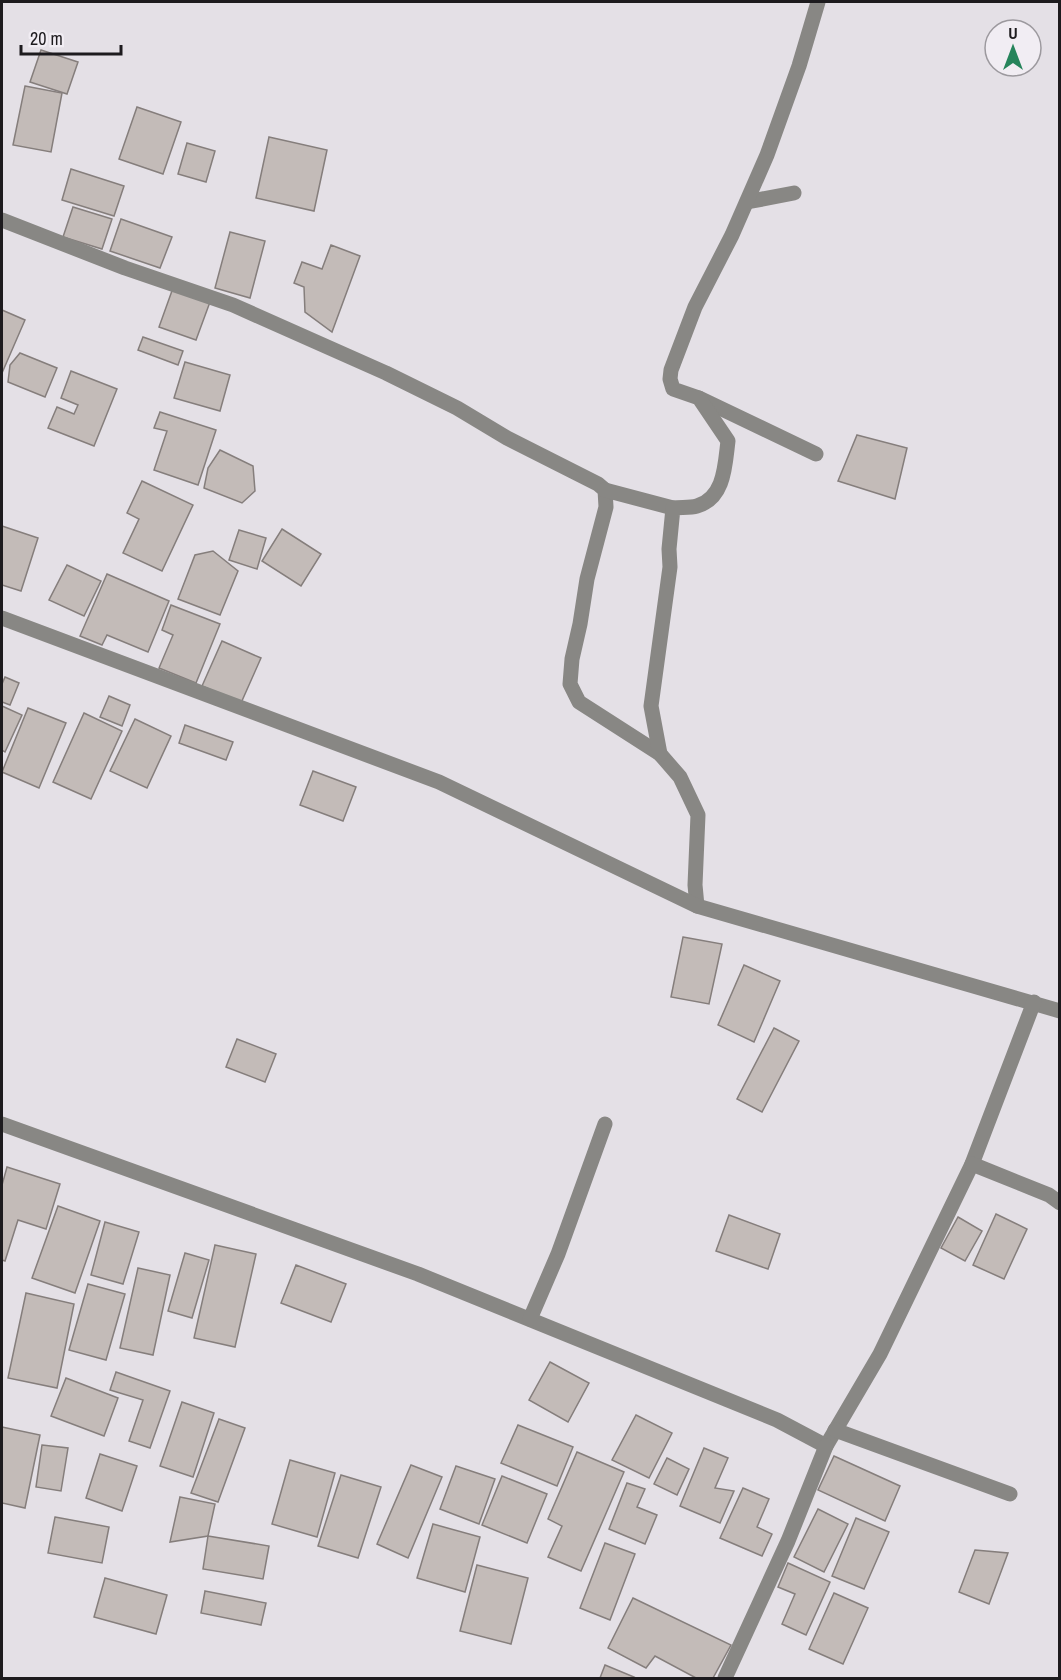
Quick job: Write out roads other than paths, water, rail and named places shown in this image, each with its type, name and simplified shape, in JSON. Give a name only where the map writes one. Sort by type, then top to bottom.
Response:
[{"type":"street","points":[[816,454],[699,398],[674,389],[670,379],[671,370],[695,307],[732,235],[767,154],[795,77],[818,2]]},
{"type":"street","points":[[747,202],[794,193]]},
{"type":"street","points":[[2,220],[125,268],[232,305],[386,373],[457,408],[507,438],[598,484],[605,490],[674,508],[699,505],[714,494],[723,478],[728,441],[699,398]]},
{"type":"street","points":[[605,490],[606,507],[587,579],[572,658],[570,684],[579,702],[660,754],[680,777],[698,814],[695,885],[697,906]]},
{"type":"street","points":[[660,754],[651,706],[670,567],[669,549],[674,508]]},
{"type":"street","points":[[2,618],[439,782],[697,906],[1035,1002],[1059,1011]]},
{"type":"street","points":[[725,1678],[788,1540],[826,1446],[880,1354],[972,1164],[1035,1002]]},
{"type":"street","points":[[2,1124],[418,1274],[777,1420],[826,1446]]},
{"type":"street","points":[[530,1319],[558,1254],[605,1124]]},
{"type":"street","points":[[972,1164],[1049,1195],[1059,1203]]},
{"type":"street","points":[[835,1430],[1010,1494]]}]
